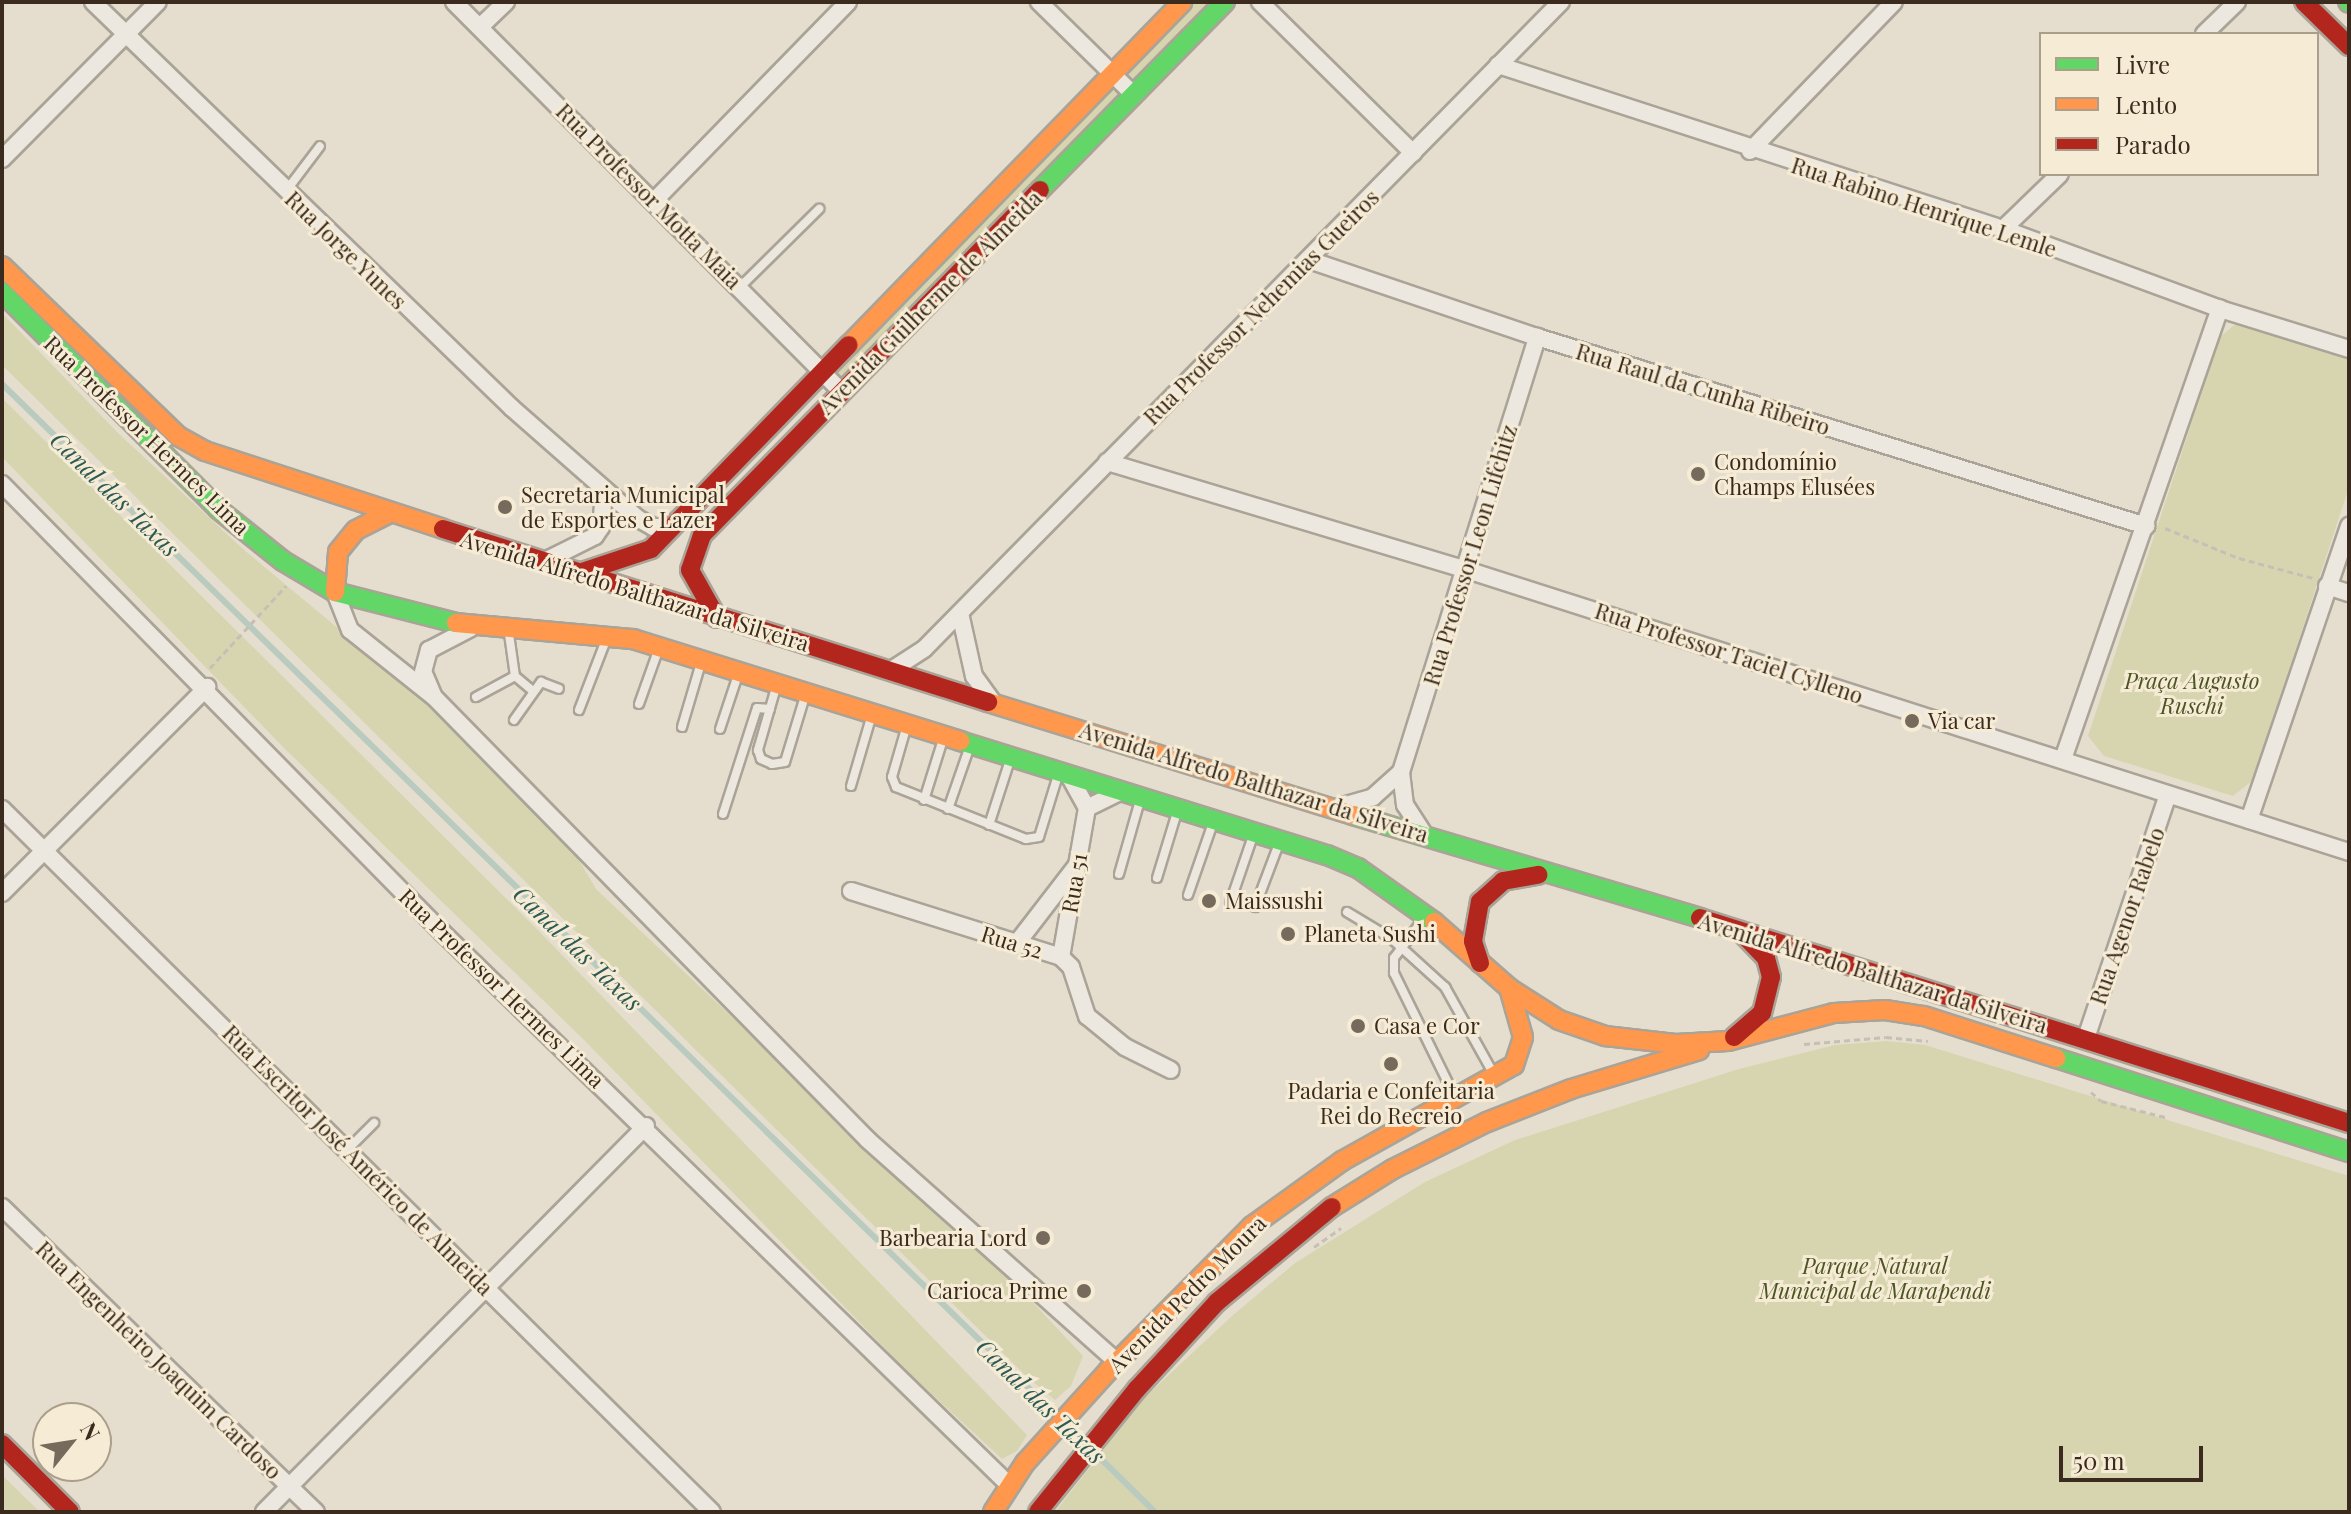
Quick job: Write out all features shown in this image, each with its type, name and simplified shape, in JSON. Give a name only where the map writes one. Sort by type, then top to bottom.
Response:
[{"type":"street","name":"Rua Jorge Yunes","points":[[93,2],[285,191],[604,491],[648,525],[673,527]]},
{"type":"street","points":[[2,159],[158,2]]},
{"type":"street","name":"Rua Professor Motta Maia","points":[[454,2],[656,199],[842,392]]},
{"type":"street","points":[[481,26],[506,2]]},
{"type":"street","points":[[656,199],[848,2]]},
{"type":"street","points":[[1039,2],[1134,95]]},
{"type":"street","name":"Avenida Guilherme de Almeida","points":[[579,573],[646,552],[673,527],[1182,2]]},
{"type":"street","name":"Avenida Guilherme de Almeida","points":[[717,618],[694,586],[690,570],[694,548],[842,392],[1225,2]]},
{"type":"street","points":[[1260,2],[1413,153]]},
{"type":"street","name":"Rua Professor Nehemias Gueiros","points":[[890,671],[910,661],[960,613],[1561,2]]},
{"type":"street","points":[[1750,151],[1894,2]]},
{"type":"street","points":[[2206,32],[2237,2]]},
{"type":"street","points":[[2304,2],[2349,46]]},
{"type":"street","name":"Rua Rabino Henrique Lemle","points":[[1498,65],[1750,151],[2003,229],[2220,309],[2349,349]]},
{"type":"street","points":[[2003,229],[2058,176]]},
{"type":"street","name":"Rua Raul da Cunha Ribeiro","points":[[1309,260],[1537,337],[2146,526]]},
{"type":"street","name":"Rua Professor Hermes Lima","points":[[2,266],[165,426]]},
{"type":"street","name":"Rua Professor Hermes Lima","points":[[2,292],[218,509],[298,571]]},
{"type":"street","points":[[2063,759],[2220,309]]},
{"type":"street","name":"Rua Professor Leon Lifchitz","points":[[1424,834],[1405,805],[1401,772],[1467,570],[1537,337]]},
{"type":"street","name":"Avenida Alfredo Balthazar da Silveira","points":[[165,426],[205,451],[387,514],[1339,807],[1543,874],[2086,1038],[2349,1123]]},
{"type":"street","name":"Rua Professor Taciel Cylleno","points":[[1107,462],[1467,570],[2349,852]]},
{"type":"street","name":"Rua Professor Hermes Lima","points":[[2,484],[203,683],[443,933],[646,1126],[1009,1485]]},
{"type":"street","points":[[542,562],[595,536],[601,527],[604,491]]},
{"type":"street","points":[[387,514],[356,530],[338,552],[335,592],[350,630],[434,697],[868,1140],[1112,1366]]},
{"type":"street","points":[[2249,820],[2349,526]]},
{"type":"street","name":"Avenida Alfredo Balthazar da Silveira","points":[[298,571],[335,592],[474,628],[608,636],[659,646],[1280,840],[1358,868],[1427,915],[1509,988],[1559,1020],[1605,1036],[1676,1044],[1728,1041],[1834,1013],[1885,1010],[1924,1016],[2349,1152]]},
{"type":"street","points":[[2327,586],[2349,593]]},
{"type":"street","points":[[960,613],[974,676],[993,702]]},
{"type":"street","points":[[434,697],[423,672],[429,650],[453,633],[474,628]]},
{"type":"street","points":[[2,893],[203,683]]},
{"type":"street","points":[[1339,807],[1373,797],[1401,772]]},
{"type":"street","points":[[1064,774],[1087,808],[1122,791]]},
{"type":"street","name":"Rua Agenor Rabelo","points":[[2086,1038],[2168,795]]},
{"type":"street","name":"Rua 51","points":[[1061,957],[1087,808]]},
{"type":"street","name":"Rua Escritor José Américo de Almeida","points":[[2,809],[712,1512]]},
{"type":"street","points":[[1017,943],[1078,863]]},
{"type":"street","points":[[1481,964],[1473,941],[1480,902],[1503,881],[1543,874]]},
{"type":"street","name":"Rua 52","points":[[851,891],[1061,957],[1071,967],[1087,1016],[1125,1047],[1171,1070]]},
{"type":"street","points":[[1728,1041],[1762,1013],[1769,996],[1766,958],[1740,932]]},
{"type":"street","name":"Avenida Pedro Moura","points":[[993,1512],[1025,1463],[1112,1366],[1252,1226],[1319,1175],[1454,1096],[1514,1065],[1523,1037],[1509,988]]},
{"type":"street","name":"Avenida Pedro Moura","points":[[1038,1512],[1056,1485],[1137,1389],[1239,1278],[1310,1221],[1393,1169],[1487,1122],[1571,1089],[1728,1041]]},
{"type":"street","points":[[264,1512],[646,1126]]},
{"type":"street","name":"Rua Engenheiro Joaquim Cardoso","points":[[2,1207],[316,1512]]},
{"type":"street","points":[[2,1444],[32,1474]]},
{"type":"street","points":[[39,1482],[55,1512]]},
{"type":"street","points":[[40,1482],[70,1512]]},
{"type":"lane","points":[[285,191],[320,146]]},
{"type":"lane","points":[[741,286],[819,209]]},
{"type":"lane","points":[[509,629],[508,653],[515,676],[533,691]]},
{"type":"lane","points":[[579,710],[608,636]]},
{"type":"lane","points":[[639,704],[659,646]]},
{"type":"lane","points":[[682,727],[702,659]]},
{"type":"lane","points":[[720,729],[739,672]]},
{"type":"lane","points":[[476,697],[515,676]]},
{"type":"lane","points":[[514,720],[533,691],[545,681],[559,689]]},
{"type":"lane","points":[[778,684],[758,755],[780,766],[788,758],[806,693]]},
{"type":"lane","points":[[723,814],[757,708],[770,709]]},
{"type":"lane","points":[[851,786],[872,713]]},
{"type":"lane","points":[[907,725],[893,783],[924,800],[1026,839],[1039,837],[1064,774]]},
{"type":"lane","points":[[924,800],[944,736]]},
{"type":"lane","points":[[948,809],[970,745]]},
{"type":"lane","points":[[989,825],[1011,757]]},
{"type":"lane","points":[[1119,874],[1141,796]]},
{"type":"lane","points":[[1157,878],[1179,808]]},
{"type":"lane","points":[[1188,895],[1214,819]]},
{"type":"lane","points":[[1230,903],[1254,832]]},
{"type":"lane","points":[[1255,907],[1280,840]]},
{"type":"lane","points":[[1347,912],[1402,948],[1445,987],[1495,1077]]},
{"type":"lane","points":[[1427,915],[1393,964],[1398,987],[1454,1096]]},
{"type":"lane","points":[[348,1149],[374,1123]]},
{"type":"path","points":[[2146,526],[2327,586]]},
{"type":"path","points":[[203,683],[226,649],[271,603]]},
{"type":"path","points":[[1796,1045],[1886,1037],[1942,1044]]},
{"type":"path","points":[[2082,1084],[2101,1101],[2172,1118]]},
{"type":"path","points":[[1306,1253],[1353,1220]]},
{"type":"green space","points":[[1182,2],[1226,2],[842,392],[823,372]]},
{"type":"green space","points":[[2,313],[118,433],[243,549],[424,700],[570,845],[596,889],[1011,1279],[1083,1356],[1071,1386],[1055,1400],[1025,1375],[2,365]]},
{"type":"green space","name":"Praça Augusto Ruschi","points":[[2239,321],[2349,351],[2349,487],[2253,780],[2233,796],[2104,756],[2088,736],[2220,337]]},
{"type":"green space","points":[[2,398],[533,925],[1027,1435],[1017,1451],[1002,1459],[908,1372],[585,1041],[283,747],[2,457]]},
{"type":"green space","name":"Parque Natural Municipal de Marapendi","points":[[1887,1041],[1925,1045],[2349,1176],[2349,1512],[1055,1512],[1144,1398],[1232,1316],[1295,1263],[1425,1182],[1515,1140],[1739,1069],[1835,1045]]},
{"type":"green space","points":[[2,1472],[5,1478],[40,1512],[2,1512]]},
{"type":"waterway","name":"Canal das Taxas","points":[[2,384],[1086,1444]]},
{"type":"waterway","name":"Canal das Taxas","points":[[1094,1452],[1155,1512]]},
{"type":"traffic: fast","points":[[1040,190],[1225,2]]},
{"type":"traffic: fast","points":[[2,292],[218,509],[283,561],[335,592],[456,623]]},
{"type":"traffic: fast","points":[[960,741],[1327,855],[1358,868],[1434,922]]},
{"type":"traffic: fast","points":[[1353,815],[1700,918]]},
{"type":"traffic: fast","points":[[2056,1058],[2349,1152]]},
{"type":"traffic: slow","points":[[849,345],[1182,2]]},
{"type":"traffic: slow","points":[[2,266],[178,436],[205,451],[443,529]]},
{"type":"traffic: slow","points":[[335,592],[338,552],[356,530],[387,514]]},
{"type":"traffic: slow","points":[[456,623],[633,639],[960,741]]},
{"type":"traffic: slow","points":[[988,702],[1353,815]]},
{"type":"traffic: slow","points":[[1434,922],[1509,988],[1559,1020],[1605,1036],[1676,1044],[1728,1041],[1834,1013],[1885,1010],[1924,1016],[2056,1058]]},
{"type":"traffic: slow","points":[[993,1512],[1025,1463],[1108,1371],[1252,1226],[1342,1161],[1514,1065],[1523,1037],[1509,988]]},
{"type":"traffic: slow","points":[[1332,1207],[1393,1169],[1487,1122],[1571,1089],[1699,1050]]},
{"type":"traffic: jam","points":[[2304,2],[2349,46]]},
{"type":"traffic: jam","points":[[717,618],[690,570],[702,535],[1040,190]]},
{"type":"traffic: jam","points":[[579,573],[651,549],[849,345]]},
{"type":"traffic: jam","points":[[443,529],[988,702]]},
{"type":"traffic: jam","points":[[1480,963],[1473,941],[1480,902],[1503,881],[1538,875]]},
{"type":"traffic: jam","points":[[1700,918],[2349,1123]]},
{"type":"traffic: jam","points":[[1734,1037],[1762,1013],[1771,977],[1766,958],[1742,933]]},
{"type":"traffic: jam","points":[[1038,1512],[1137,1389],[1217,1302],[1332,1207]]},
{"type":"traffic: jam","points":[[2,1444],[70,1512]]},
{"type":"place","name":"Condomínio Champs Elusées","points":[[1698,474]]},
{"type":"place","name":"Secretaria Municipal de Esportes e Lazer","points":[[505,507]]},
{"type":"place","name":"Via car","points":[[1912,721]]},
{"type":"place","name":"Maissushi","points":[[1209,901]]},
{"type":"place","name":"Planeta Sushi","points":[[1288,934]]},
{"type":"place","name":"Casa e Cor","points":[[1358,1026]]},
{"type":"place","name":"Padaria e Confeitaria Rei do Recreio","points":[[1391,1064]]},
{"type":"place","name":"Barbearia Lord","points":[[1043,1238]]},
{"type":"place","name":"Carioca Prime","points":[[1084,1291]]}]
